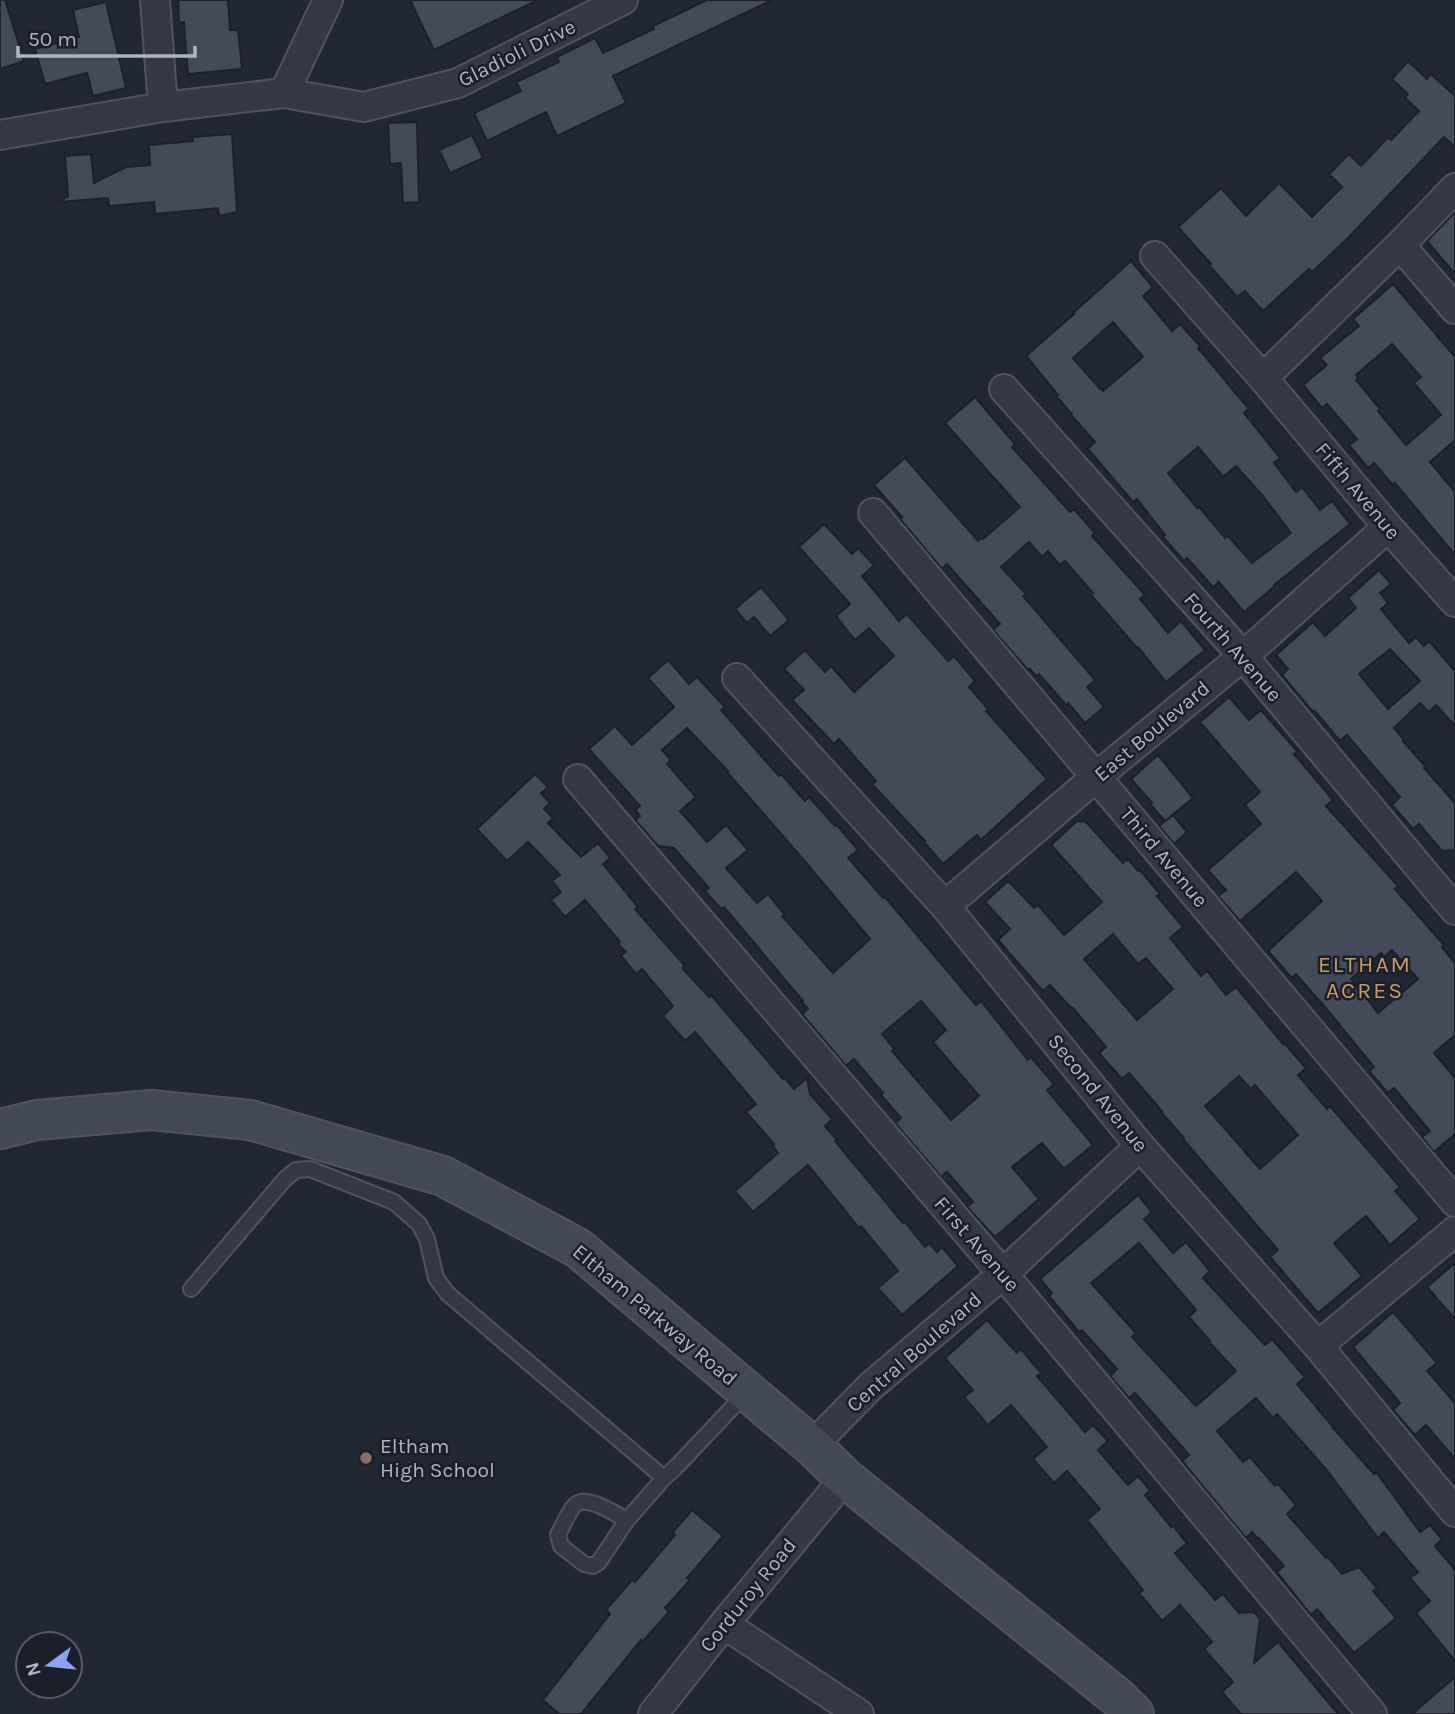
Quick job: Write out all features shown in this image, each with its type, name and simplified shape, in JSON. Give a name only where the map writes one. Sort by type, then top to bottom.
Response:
[{"type":"street","points":[[155,0],[163,107]]},
{"type":"street","points":[[284,93],[328,0]]},
{"type":"street","name":"Gladioli Drive","points":[[0,135],[163,107],[284,93],[364,107],[458,83],[623,0]]},
{"type":"street","points":[[1263,378],[1455,188]]},
{"type":"street","points":[[1399,245],[1455,309]]},
{"type":"street","name":"Fifth Avenue","points":[[1155,256],[1455,602]]},
{"type":"street","name":"Fourth Avenue","points":[[1004,389],[1242,656],[1455,910]]},
{"type":"street","name":"Third Avenue","points":[[873,513],[1455,1202]]},
{"type":"street","name":"East Boulevard","points":[[945,906],[1242,656],[1388,527]]},
{"type":"street","name":"Second Avenue","points":[[737,678],[945,906],[1140,1146],[1318,1346],[1455,1512]]},
{"type":"street","name":"First Avenue","points":[[578,779],[1003,1274],[1371,1714]]},
{"type":"street","name":"Eltham Parkway Road","points":[[0,1129],[37,1120],[151,1111],[250,1120],[443,1176],[578,1248],[845,1478],[1117,1697],[1134,1714]]},
{"type":"street","name":"Central Boulevard","points":[[811,1446],[871,1386],[1003,1274],[1140,1146]]},
{"type":"street","points":[[1318,1346],[1455,1231]]},
{"type":"street","name":"Corduroy Road","points":[[653,1714],[845,1478]]},
{"type":"street","points":[[724,1624],[859,1714]]},
{"type":"lane","points":[[191,1290],[285,1179],[296,1170],[310,1169],[394,1202],[419,1224],[426,1238],[436,1278],[448,1294],[664,1478]]},
{"type":"lane","points":[[627,1520],[594,1503],[583,1501],[575,1505],[558,1535],[561,1546],[584,1564],[593,1566],[599,1562],[627,1520],[747,1391]]},
{"type":"building","points":[[0,0],[5,0],[24,61],[0,69]]},
{"type":"building","points":[[178,0],[228,0],[230,30],[238,30],[242,69],[188,74],[184,22],[179,23]]},
{"type":"building","points":[[410,0],[538,0],[434,50]]},
{"type":"building","points":[[707,0],[772,0],[613,76],[626,103],[557,136],[546,112],[487,141],[474,113],[521,91],[516,82],[559,62],[557,57],[595,38],[603,53]]},
{"type":"building","points":[[106,2],[126,88],[93,96],[87,73],[45,84],[35,49],[79,37],[73,10]]},
{"type":"building","points":[[1408,61],[1427,79],[1431,74],[1455,96],[1455,147],[1444,137],[1348,238],[1312,272],[1309,269],[1263,311],[1245,291],[1237,297],[1178,227],[1221,188],[1246,216],[1279,183],[1312,217],[1342,187],[1329,174],[1349,154],[1361,166],[1388,137],[1391,140],[1419,111],[1405,98],[1408,94],[1392,79]]},
{"type":"building","points":[[417,122],[419,202],[403,203],[401,163],[390,164],[388,123]]},
{"type":"building","points":[[232,134],[237,212],[219,216],[218,208],[155,214],[154,202],[109,206],[108,198],[59,202],[68,196],[65,156],[91,154],[94,183],[126,167],[150,165],[149,145],[193,141],[192,137]]},
{"type":"building","points":[[472,135],[483,158],[450,173],[439,150]]},
{"type":"building","points":[[1455,212],[1455,274],[1427,241]]},
{"type":"building","points":[[1131,261],[1153,287],[1143,296],[1172,331],[1180,324],[1200,346],[1198,348],[1249,409],[1244,413],[1280,458],[1274,463],[1296,492],[1302,487],[1320,510],[1332,501],[1350,524],[1244,612],[1219,582],[1213,587],[1187,558],[1184,561],[1163,537],[1165,535],[1137,499],[1133,502],[1088,449],[1095,442],[1026,356]],"holes":[[[1113,322],[1143,357],[1103,391],[1073,358]],[[1198,447],[1223,477],[1236,466],[1291,533],[1252,563],[1228,536],[1225,538],[1168,473]]]},
{"type":"building","points":[[1393,284],[1455,357],[1455,440],[1430,462],[1455,492],[1455,555],[1395,483],[1393,485],[1374,463],[1368,468],[1349,445],[1357,439],[1327,404],[1322,408],[1303,385],[1327,365],[1320,358],[1359,326],[1353,319]],"holes":[[[1392,344],[1421,377],[1414,383],[1441,415],[1406,445],[1378,411],[1380,409],[1356,380],[1356,375]]]},
{"type":"building","points":[[975,397],[1015,444],[1012,447],[1070,512],[1074,509],[1095,533],[1092,536],[1145,595],[1140,599],[1168,633],[1181,621],[1205,650],[1166,682],[1065,561],[1060,565],[1048,551],[1042,557],[1029,542],[1001,567],[1095,680],[1087,687],[1104,707],[1085,723],[1039,674],[1036,676],[1028,670],[993,630],[1000,624],[947,564],[942,569],[874,485],[905,458],[978,541],[1020,507],[945,423]]},
{"type":"building","points":[[824,524],[852,554],[858,548],[874,565],[862,576],[899,621],[907,614],[948,661],[954,656],[975,681],[969,687],[988,709],[986,711],[1047,779],[981,840],[977,835],[943,864],[872,784],[876,781],[839,739],[834,744],[792,700],[804,690],[784,669],[805,650],[825,672],[831,666],[854,692],[894,656],[869,628],[855,640],[836,616],[850,604],[799,547]]},
{"type":"building","points":[[1379,570],[1391,584],[1380,593],[1388,603],[1381,609],[1409,643],[1416,637],[1424,646],[1429,641],[1455,671],[1455,726],[1436,705],[1429,712],[1420,703],[1394,728],[1455,803],[1455,850],[1442,851],[1419,824],[1413,829],[1392,805],[1400,797],[1347,735],[1340,741],[1282,675],[1288,669],[1276,655],[1313,622],[1325,636],[1356,608],[1348,598]],"holes":[[[1390,649],[1420,681],[1388,709],[1359,674]]]},
{"type":"building","points":[[761,587],[789,620],[770,636],[754,617],[747,623],[735,609]]},
{"type":"building","points":[[668,660],[689,684],[697,677],[725,707],[721,710],[779,776],[781,774],[805,801],[809,797],[835,826],[837,825],[858,850],[848,858],[883,898],[885,897],[976,1005],[981,1001],[1028,1060],[1031,1057],[1054,1084],[1047,1090],[1093,1145],[1064,1169],[1042,1143],[1012,1167],[1039,1199],[995,1237],[967,1207],[973,1202],[947,1172],[941,1177],[895,1123],[901,1118],[854,1059],[846,1066],[802,1014],[808,1009],[803,1001],[724,907],[721,909],[705,891],[709,888],[674,848],[658,846],[635,820],[640,816],[635,810],[640,806],[589,749],[615,726],[632,745],[674,707],[648,678]],"holes":[[[687,728],[728,771],[870,939],[833,973],[782,916],[785,915],[768,894],[757,903],[726,868],[748,850],[726,825],[707,842],[680,811],[696,797],[667,764],[671,760],[662,750]],[[921,1001],[946,1030],[933,1042],[979,1096],[951,1120],[892,1051],[894,1049],[882,1034]]]},
{"type":"building","points":[[1229,697],[1249,720],[1261,710],[1297,751],[1294,754],[1333,800],[1326,806],[1398,886],[1395,889],[1444,945],[1442,947],[1455,963],[1455,1035],[1434,1053],[1455,1078],[1455,1134],[1434,1152],[1422,1137],[1430,1131],[1394,1088],[1388,1093],[1369,1071],[1374,1067],[1330,1013],[1296,974],[1292,978],[1268,951],[1322,901],[1296,872],[1240,921],[1218,896],[1226,890],[1208,870],[1261,824],[1245,805],[1260,792],[1200,722]],"holes":[[[1392,950],[1418,979],[1378,1013],[1351,979],[1381,953],[1384,957]]]},
{"type":"building","points":[[1158,755],[1193,798],[1165,821],[1131,779]]},
{"type":"building","points":[[535,774],[548,787],[541,793],[550,803],[544,809],[553,818],[548,823],[581,857],[598,843],[610,858],[603,864],[638,907],[635,909],[684,965],[683,969],[709,997],[711,995],[794,1089],[807,1078],[810,1094],[832,1119],[825,1126],[837,1140],[835,1141],[925,1247],[929,1243],[937,1252],[942,1247],[958,1266],[902,1315],[878,1288],[898,1271],[808,1165],[753,1212],[735,1191],[778,1153],[774,1144],[746,1112],[756,1104],[695,1032],[685,1041],[663,1016],[673,1006],[642,969],[636,974],[621,956],[626,952],[618,944],[620,942],[585,900],[565,917],[551,900],[561,892],[552,881],[560,875],[528,842],[507,861],[477,829]]},
{"type":"building","points":[[1173,815],[1187,832],[1174,844],[1159,826]]},
{"type":"building","points":[[1077,821],[1086,822],[1123,863],[1128,859],[1140,870],[1183,927],[1170,938],[1201,976],[1207,971],[1226,995],[1236,987],[1306,1068],[1298,1075],[1327,1109],[1330,1106],[1400,1187],[1395,1191],[1420,1219],[1390,1245],[1366,1216],[1334,1243],[1362,1276],[1318,1313],[1270,1257],[1278,1250],[1162,1111],[1129,1073],[1122,1079],[1099,1053],[1106,1047],[1073,1008],[1050,985],[1043,991],[998,940],[1010,929],[985,902],[1008,881],[1034,908],[1038,905],[1064,935],[1102,902],[1051,845]],"holes":[[[1113,934],[1138,964],[1146,958],[1173,989],[1137,1020],[1084,959]],[[1239,1076],[1251,1089],[1255,1085],[1298,1135],[1260,1169],[1205,1106]]]},
{"type":"building","points":[[1138,1195],[1152,1212],[1144,1219],[1173,1253],[1186,1242],[1210,1271],[1203,1278],[1265,1345],[1272,1339],[1305,1377],[1297,1384],[1374,1474],[1376,1472],[1420,1532],[1430,1525],[1442,1539],[1435,1546],[1455,1570],[1455,1661],[1416,1613],[1430,1601],[1410,1578],[1418,1572],[1384,1532],[1378,1538],[1325,1468],[1277,1414],[1273,1418],[1256,1398],[1217,1431],[1243,1462],[1250,1457],[1275,1486],[1278,1484],[1296,1505],[1287,1514],[1326,1558],[1328,1557],[1342,1574],[1359,1567],[1377,1588],[1373,1591],[1396,1618],[1354,1653],[1317,1609],[1311,1615],[1277,1572],[1284,1566],[1252,1532],[1246,1538],[1182,1461],[1189,1455],[1135,1393],[1129,1398],[1110,1376],[1117,1369],[1082,1330],[1079,1332],[1049,1296],[1052,1293],[1040,1279]],"holes":[[[1139,1243],[1196,1310],[1189,1317],[1236,1371],[1196,1406],[1132,1337],[1136,1333],[1091,1283]]]},
{"type":"building","points":[[1455,1263],[1455,1319],[1427,1287]]},
{"type":"building","points":[[1393,1312],[1437,1363],[1427,1371],[1455,1403],[1455,1459],[1426,1425],[1415,1435],[1393,1410],[1400,1403],[1353,1347]]},
{"type":"building","points":[[987,1320],[1017,1353],[1021,1349],[1041,1373],[1037,1376],[1085,1432],[1093,1425],[1108,1441],[1098,1450],[1128,1485],[1138,1476],[1150,1490],[1145,1495],[1187,1543],[1175,1553],[1215,1600],[1223,1594],[1239,1613],[1254,1612],[1260,1619],[1254,1663],[1278,1642],[1338,1714],[1241,1714],[1222,1692],[1233,1682],[1204,1649],[1212,1642],[1180,1605],[1162,1621],[1139,1593],[1143,1590],[1087,1520],[1100,1509],[1067,1471],[1054,1483],[1033,1459],[1047,1447],[1011,1405],[988,1425],[964,1397],[973,1390],[945,1358]]},
{"type":"building","points":[[692,1510],[723,1536],[665,1608],[669,1612],[642,1642],[641,1640],[581,1714],[559,1714],[543,1700],[610,1614],[606,1610],[632,1580],[635,1582],[675,1535],[673,1532]]},
{"type":"building","points":[[1455,1677],[1455,1714],[1412,1714]]},
{"type":"place","name":"Eltham High School","points":[[366,1458]]},
{"type":"district","name":"ELTHAM ACRES","points":[[1365,977]]}]
